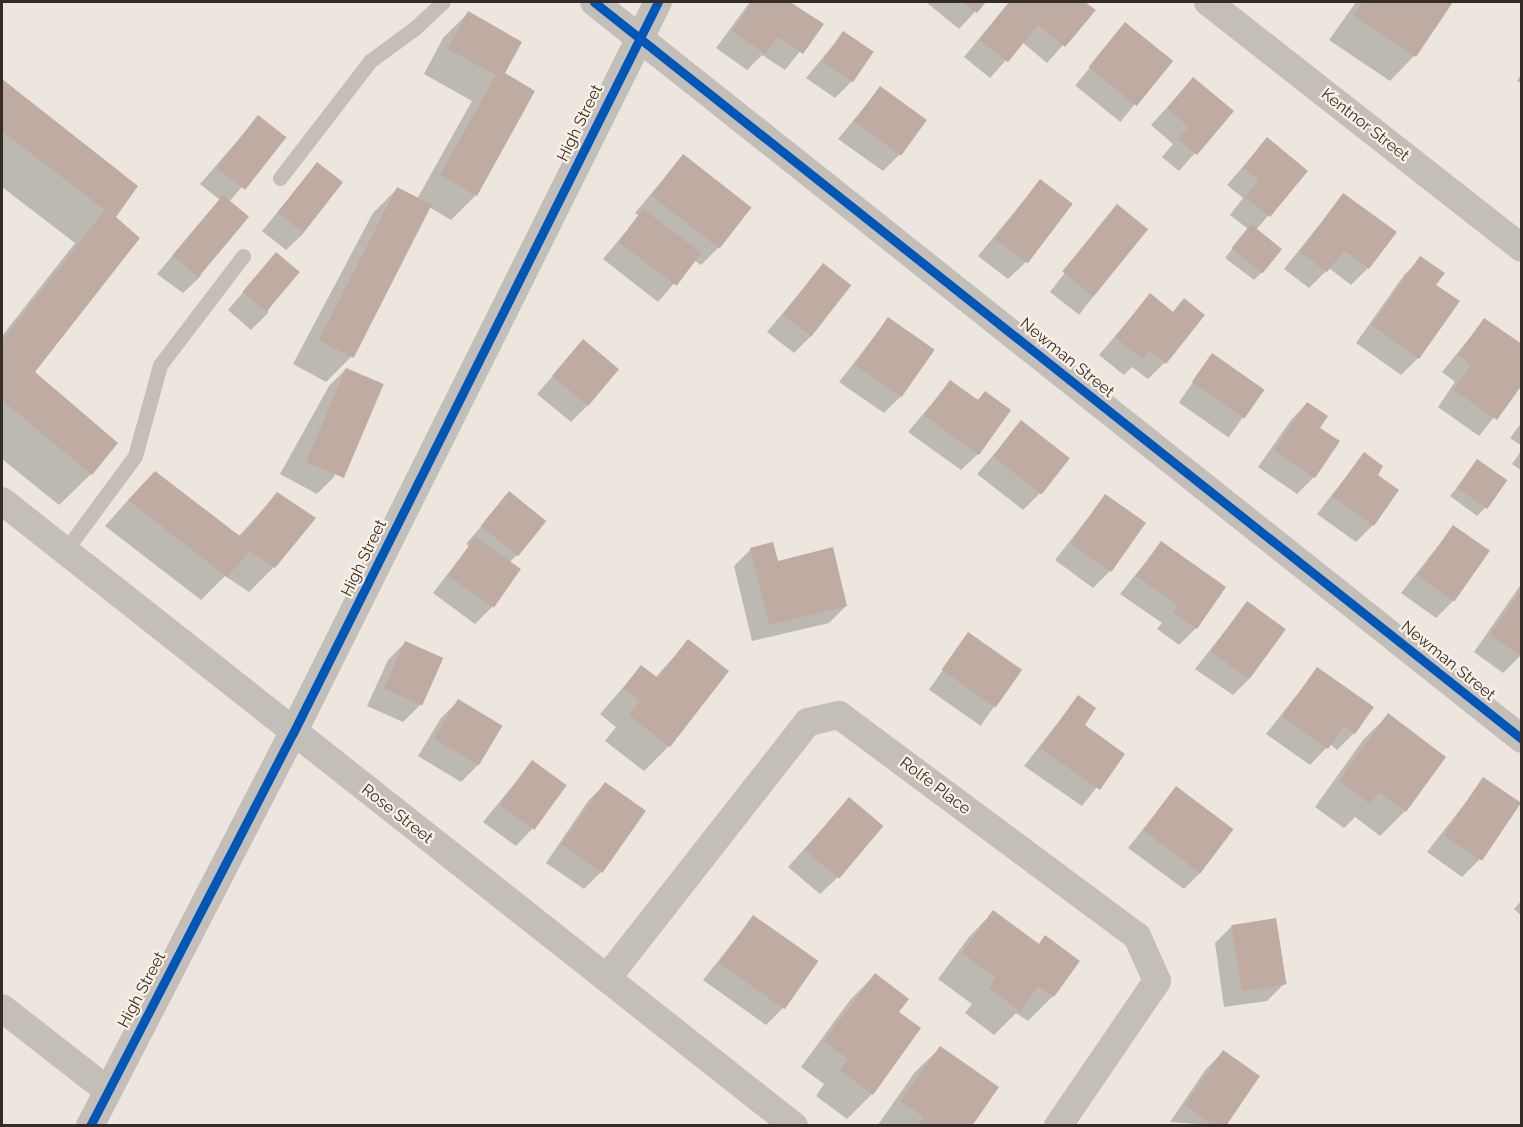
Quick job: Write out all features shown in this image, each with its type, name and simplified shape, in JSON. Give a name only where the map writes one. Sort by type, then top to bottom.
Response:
[{"type":"street","name":"Newman Street","points":[[594,2],[1521,739]]},
{"type":"street","name":"High Street","points":[[90,1125],[293,733],[658,2]]},
{"type":"street","name":"Kentnor Street","points":[[1208,2],[1521,248]]},
{"type":"street","name":"Rose Street","points":[[2,501],[293,733],[794,1125]]},
{"type":"street","name":"Rolfe Place","points":[[607,978],[808,722],[839,715],[1137,936],[1157,981],[1058,1125]]},
{"type":"street","points":[[2,1008],[107,1090]]},
{"type":"lane","points":[[280,178],[370,61],[415,28],[442,2]]},
{"type":"lane","points":[[65,551],[135,456],[160,365],[243,256]]},
{"type":"building","points":[[753,2],[790,2],[824,24],[803,54],[778,37],[765,54],[732,31]]},
{"type":"building","points":[[963,2],[986,2],[977,13]]},
{"type":"building","points":[[1010,2],[1085,2],[1096,10],[1065,47],[1038,25],[1008,62],[979,40]]},
{"type":"building","points":[[1362,2],[1453,2],[1416,57],[1353,15]]},
{"type":"building","points":[[468,11],[522,42],[505,73],[535,91],[477,196],[440,175],[496,75],[448,49]]},
{"type":"building","points":[[1125,22],[1173,61],[1137,106],[1088,67]]},
{"type":"building","points":[[843,31],[874,52],[853,82],[822,62]]},
{"type":"building","points":[[1193,77],[1234,111],[1197,155],[1178,139],[1189,127],[1167,108]]},
{"type":"building","points":[[2,79],[138,186],[116,217],[140,238],[35,372],[118,443],[92,475],[2,400],[2,341],[105,210],[2,131]]},
{"type":"building","points":[[880,86],[927,120],[901,156],[854,122]]},
{"type":"building","points":[[258,115],[286,137],[245,190],[217,168]]},
{"type":"building","points":[[1267,137],[1308,171],[1270,217],[1245,197],[1259,181],[1243,167]]},
{"type":"building","points":[[683,154],[752,208],[720,249],[651,195]]},
{"type":"building","points":[[317,162],[343,182],[304,233],[278,212]]},
{"type":"building","points":[[1040,179],[1073,204],[1028,264],[995,239]]},
{"type":"building","points":[[397,187],[432,205],[354,358],[319,340]]},
{"type":"building","points":[[1343,193],[1397,232],[1369,269],[1344,250],[1327,272],[1300,252]]},
{"type":"building","points":[[223,195],[249,217],[198,277],[172,256]]},
{"type":"building","points":[[1117,204],[1148,229],[1093,297],[1062,272]]},
{"type":"building","points":[[643,209],[701,253],[677,286],[618,242]]},
{"type":"building","points":[[1251,224],[1282,249],[1263,273],[1231,248]]},
{"type":"building","points":[[276,252],[300,272],[266,312],[243,292]]},
{"type":"building","points":[[1420,256],[1445,273],[1436,285],[1460,301],[1419,359],[1372,325]]},
{"type":"building","points":[[823,263],[851,285],[811,336],[783,314]]},
{"type":"building","points":[[1150,293],[1173,312],[1184,298],[1205,315],[1166,364],[1149,350],[1142,359],[1115,337]]},
{"type":"building","points":[[888,317],[935,350],[901,397],[855,365]]},
{"type":"building","points":[[1484,318],[1522,344],[1522,385],[1497,420],[1454,390],[1471,365],[1458,355]]},
{"type":"building","points":[[583,339],[619,369],[588,406],[552,376]]},
{"type":"building","points":[[1212,353],[1264,390],[1244,418],[1192,382]]},
{"type":"building","points":[[346,368],[384,384],[344,478],[306,462]]},
{"type":"building","points":[[950,380],[978,400],[985,391],[1011,410],[979,455],[924,415]]},
{"type":"building","points":[[1307,402],[1328,416],[1320,428],[1340,441],[1315,478],[1274,450]]},
{"type":"building","points":[[1021,420],[1070,458],[1042,494],[993,456]]},
{"type":"building","points":[[1364,452],[1383,466],[1378,475],[1399,490],[1374,526],[1332,496]]},
{"type":"building","points":[[1477,459],[1507,480],[1487,509],[1457,488]]},
{"type":"building","points":[[155,471],[241,537],[277,492],[316,518],[275,568],[250,551],[227,577],[128,500]]},
{"type":"building","points":[[509,491],[546,521],[518,556],[481,526]]},
{"type":"building","points":[[1105,494],[1146,523],[1112,572],[1071,543]]},
{"type":"building","points":[[1453,525],[1490,551],[1454,602],[1417,576]]},
{"type":"building","points":[[475,537],[521,569],[494,608],[448,576]]},
{"type":"building","points":[[1161,541],[1226,587],[1197,629],[1173,612],[1178,605],[1136,576]]},
{"type":"building","points":[[773,542],[778,561],[833,547],[847,606],[769,625],[750,548]]},
{"type":"building","points":[[1522,589],[1522,657],[1490,635]]},
{"type":"building","points":[[1247,601],[1286,629],[1249,679],[1211,651]]},
{"type":"building","points":[[968,632],[1022,670],[996,708],[942,670]]},
{"type":"building","points":[[688,639],[729,671],[670,747],[629,715],[640,701],[623,688],[641,665],[658,678]]},
{"type":"building","points":[[405,641],[443,658],[422,706],[384,689]]},
{"type":"building","points":[[1317,667],[1374,707],[1355,734],[1344,726],[1328,749],[1282,717]]},
{"type":"building","points":[[1078,695],[1096,708],[1085,725],[1125,754],[1100,790],[1040,748]]},
{"type":"building","points":[[458,699],[503,726],[479,765],[434,738]]},
{"type":"building","points":[[1388,713],[1446,757],[1406,812],[1379,792],[1370,804],[1339,781]]},
{"type":"building","points":[[532,760],[567,785],[534,830],[500,804]]},
{"type":"building","points":[[1483,777],[1521,803],[1482,861],[1444,835]]},
{"type":"building","points":[[605,782],[646,811],[602,873],[561,844]]},
{"type":"building","points":[[1176,786],[1234,829],[1200,873],[1143,830]]},
{"type":"building","points":[[849,797],[883,826],[839,879],[805,850]]},
{"type":"building","points":[[993,910],[1039,944],[1045,935],[1080,961],[1054,997],[1038,986],[1020,1011],[989,988],[996,978],[962,953]]},
{"type":"building","points":[[753,915],[819,961],[785,1009],[719,963]]},
{"type":"building","points":[[1276,918],[1286,984],[1242,991],[1232,925]]},
{"type":"building","points":[[875,973],[909,999],[899,1012],[921,1028],[873,1095],[840,1070],[848,1059],[824,1041]]},
{"type":"building","points":[[940,1046],[999,1087],[972,1126],[918,1126],[924,1117],[900,1101]]},
{"type":"building","points":[[1223,1050],[1260,1076],[1226,1126],[1215,1126],[1185,1105]]},
{"type":"cycle path","points":[[594,2],[1522,739]]},
{"type":"cycle path","points":[[90,1126],[293,733],[658,2]]}]
